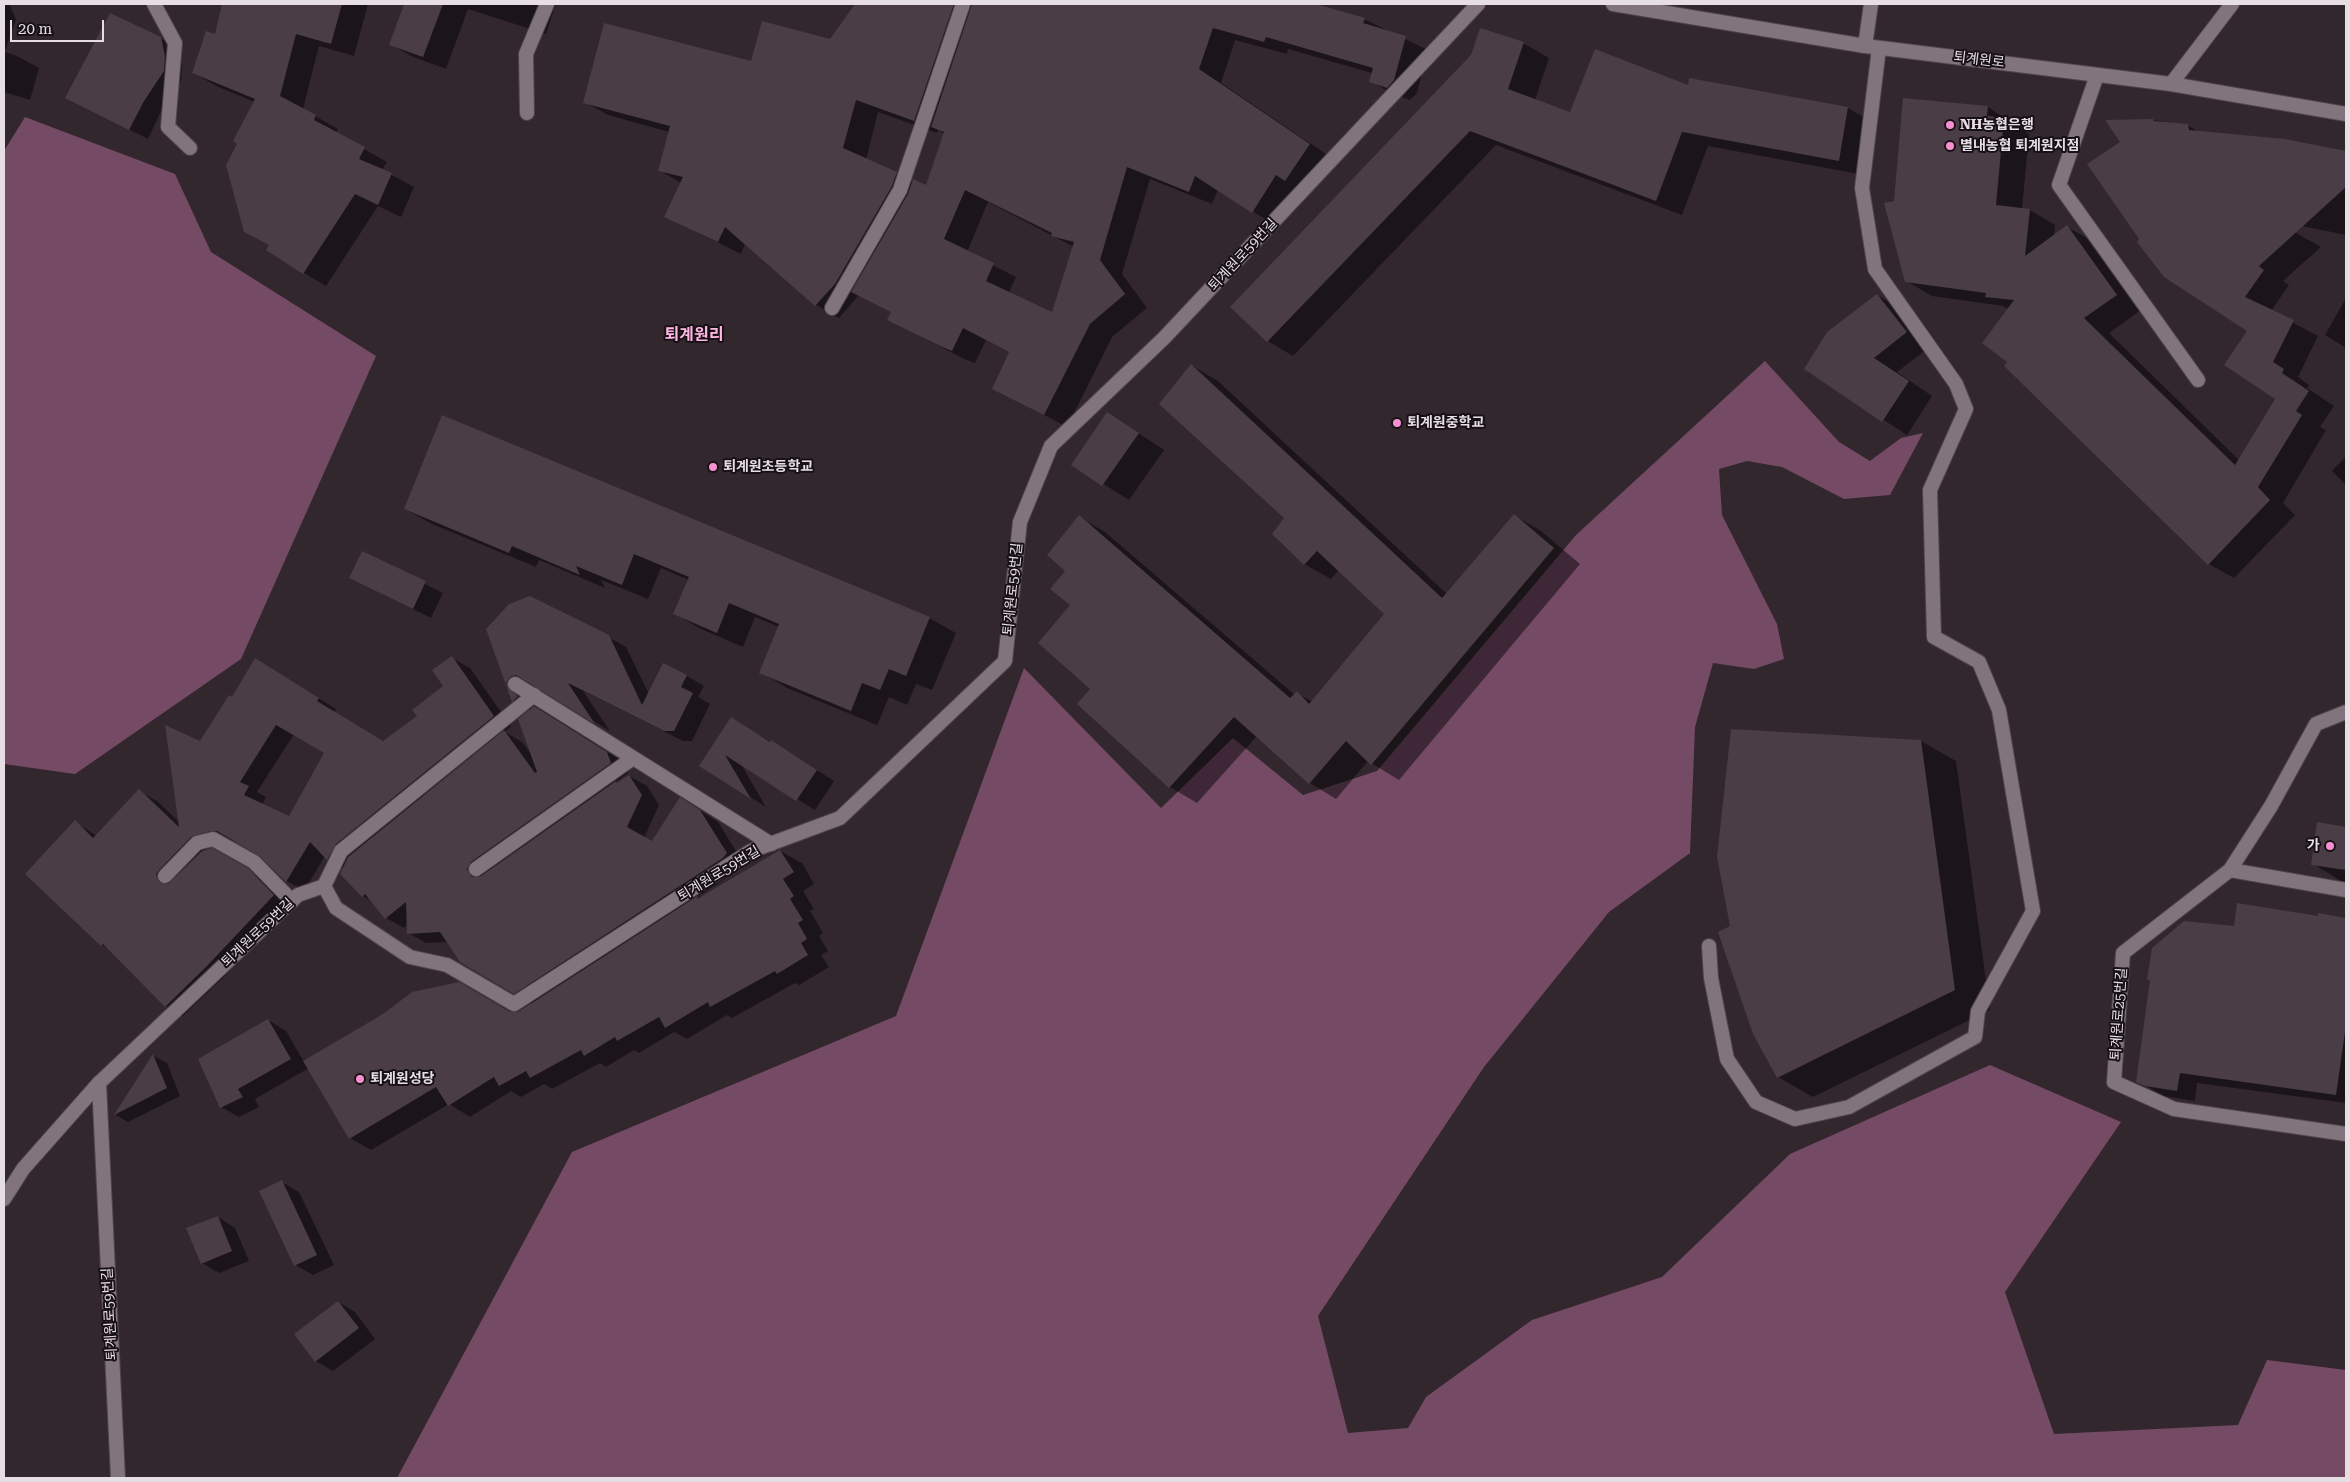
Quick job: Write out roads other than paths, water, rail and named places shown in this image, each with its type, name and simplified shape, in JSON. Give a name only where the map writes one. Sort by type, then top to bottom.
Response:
[{"type":"street","points":[[154,4],[175,43],[168,127],[190,148]]},
{"type":"street","points":[[527,113],[526,54],[548,4]]},
{"type":"street","points":[[832,308],[900,190],[963,4]]},
{"type":"street","name":"퇴계원로59번길","points":[[118,1478],[99,1084],[298,895],[324,886],[336,908],[410,957],[447,965],[514,1004],[751,852],[840,818],[1005,662],[1020,522],[1051,446],[1164,338],[1478,4]]},
{"type":"street","name":"퇴계원로","points":[[1613,4],[1872,47],[2171,84],[2346,114]]},
{"type":"street","points":[[1709,946],[1712,978],[1727,1059],[1756,1102],[1795,1119],[1849,1108],[1975,1037],[1978,1011],[2032,911],[1999,710],[1978,662],[1934,636],[1930,490],[1966,409],[1956,384],[1874,269],[1862,188],[1872,47],[1871,4]]},
{"type":"street","points":[[2171,84],[2232,4]]},
{"type":"street","points":[[2096,75],[2059,185],[2198,380]]},
{"type":"street","points":[[515,684],[771,844]]},
{"type":"street","points":[[324,886],[341,850],[534,695]]},
{"type":"street","name":"퇴계원로25번길","points":[[2346,712],[2316,724],[2271,806],[2230,870],[2123,953],[2114,1082],[2174,1109],[2346,1134]]},
{"type":"street","points":[[476,869],[633,758]]},
{"type":"street","points":[[165,876],[197,843],[213,839],[254,862],[292,901]]},
{"type":"street","points":[[2230,870],[2346,890]]},
{"type":"street","points":[[4,1199],[23,1169],[99,1084]]},
{"type":"place","name":"NH농협은행","points":[[1950,125]]},
{"type":"place","name":"별내농협 퇴계원지점","points":[[1950,146]]},
{"type":"place","name":"퇴계원중학교","points":[[1397,423]]},
{"type":"place","name":"퇴계원초등학교","points":[[713,467]]},
{"type":"place","name":"가","points":[[2330,846]]},
{"type":"place","name":"퇴계원성당","points":[[360,1079]]},
{"type":"district","name":"퇴계원리","points":[[694,335]]}]
